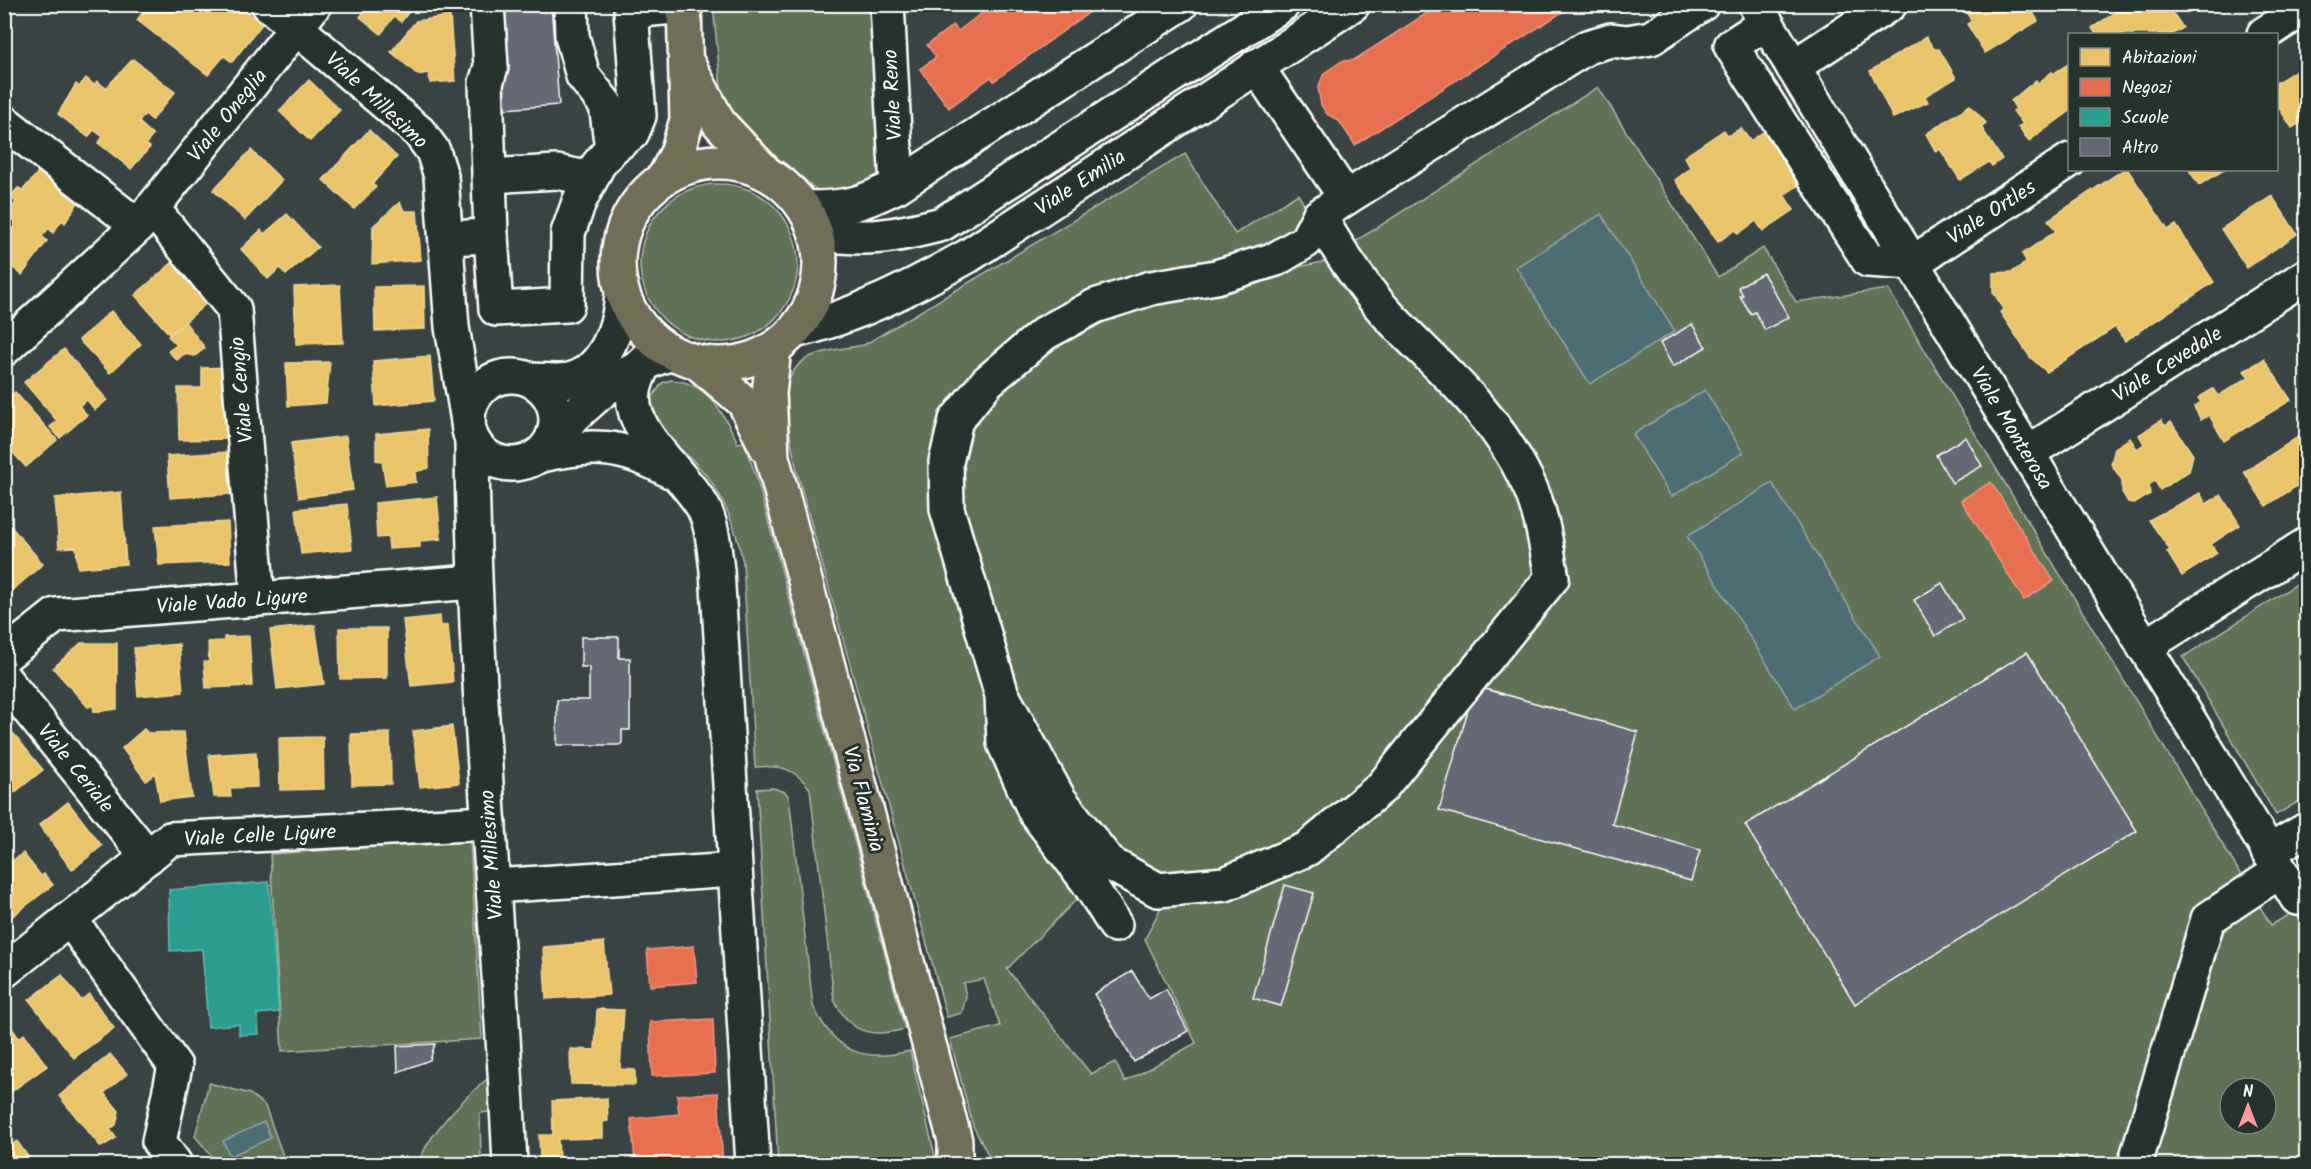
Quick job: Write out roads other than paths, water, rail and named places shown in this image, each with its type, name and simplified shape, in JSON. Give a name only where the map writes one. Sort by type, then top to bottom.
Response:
[{"type":"main road","points":[[664,178],[677,153],[687,120],[684,5]]},
{"type":"main road","points":[[687,63],[719,123],[766,173],[787,188],[810,220],[820,259],[818,285],[809,310],[784,340],[750,360],[723,364],[671,359],[633,318],[622,294],[617,268],[622,233],[628,216],[644,195],[664,178],[688,166],[714,162],[741,164],[766,173]]},
{"type":"main road","name":"Via Flaminia","points":[[772,457],[769,393],[784,340]]},
{"type":"main road","name":"Via Flaminia","points":[[671,359],[744,402],[772,457],[961,1157]]},
{"type":"street","name":"Viale Millesimo","points":[[268,4],[306,16],[419,132],[433,151],[441,176],[452,327],[470,431],[473,582],[505,1044],[510,1164]]},
{"type":"street","points":[[487,4],[491,67],[486,83],[496,309],[567,305],[568,233],[579,202],[612,148],[632,133],[639,116],[631,11],[684,5]]},
{"type":"street","points":[[571,4],[572,36],[583,76],[606,105],[612,148]]},
{"type":"street","name":"Viale Reno","points":[[887,4],[897,186]]},
{"type":"street","points":[[810,220],[834,208],[862,204],[897,186],[1181,4]]},
{"type":"street","name":"Viale Emilia","points":[[810,220],[851,238],[895,237],[942,224],[1283,4]]},
{"type":"street","name":"Viale Emilia","points":[[784,340],[831,323],[914,286],[968,256],[1353,4]]},
{"type":"street","points":[[1256,66],[1332,207],[1337,247],[1389,315],[1466,390],[1497,430],[1527,482],[1543,528],[1551,578],[1381,788],[1307,849],[1225,884],[1158,890],[1109,862],[1059,799],[1002,694],[947,509],[946,462],[956,420],[987,382],[1045,333],[1095,306],[1140,292],[1216,277],[1276,259],[1306,241],[1332,207],[1587,46],[1611,40],[1627,42],[1651,38],[1702,4]]},
{"type":"street","points":[[1793,67],[1890,4]]},
{"type":"street","points":[[2266,33],[2307,7]]},
{"type":"street","points":[[1761,14],[1731,46],[1868,260],[1911,263]]},
{"type":"street","name":"Viale Monterosa","points":[[1761,14],[2296,898],[2307,892]]},
{"type":"street","name":"Viale Oneglia","points":[[4,349],[145,217],[306,16]]},
{"type":"street","points":[[4,122],[145,217]]},
{"type":"street","name":"Viale Ortles","points":[[1911,263],[2068,161]]},
{"type":"street","points":[[489,176],[557,172],[591,179]]},
{"type":"street","name":"Viale Cengio","points":[[145,217],[234,309],[258,599]]},
{"type":"street","points":[[446,238],[491,236]]},
{"type":"street","name":"Viale Cevedale","points":[[2027,453],[2307,276]]},
{"type":"street","points":[[622,294],[610,342],[597,364],[572,380],[515,379],[486,384],[476,394],[470,407],[470,431],[480,452],[491,459],[572,447],[617,448],[639,454],[678,476]]},
{"type":"street","name":"Viale Millesimo","points":[[452,327],[473,364],[515,379]]},
{"type":"street","name":"Viale Millesimo","points":[[472,546],[496,490],[608,384],[671,359]]},
{"type":"street","points":[[671,359],[634,392],[634,413],[643,431],[703,507],[711,526],[715,559],[753,1164]]},
{"type":"street","points":[[515,379],[542,387],[552,404],[556,423],[536,452]]},
{"type":"street","points":[[2144,647],[2307,545]]},
{"type":"street","name":"Viale Vado Ligure","points":[[4,656],[56,615],[473,582]]},
{"type":"street","name":"Viale Ceriale","points":[[4,679],[148,857]]},
{"type":"street","points":[[1002,694],[1004,743],[1035,812],[1088,882],[1115,925]]},
{"type":"street","name":"Viale Celle Ligure","points":[[4,971],[170,839],[489,823]]},
{"type":"street","points":[[2135,1164],[2208,919],[2307,830]]},
{"type":"street","points":[[493,886],[734,870]]},
{"type":"street","points":[[70,919],[175,1066],[159,1142],[175,1164]]},
{"type":"water","points":[[1601,214],[1675,331],[1590,384],[1516,267]]},
{"type":"water","points":[[1705,390],[1743,453],[1671,497],[1633,434]]},
{"type":"water","points":[[1772,483],[1880,656],[1795,709],[1687,536]]},
{"type":"water","points":[[264,1122],[271,1138],[230,1156],[223,1141]]}]
